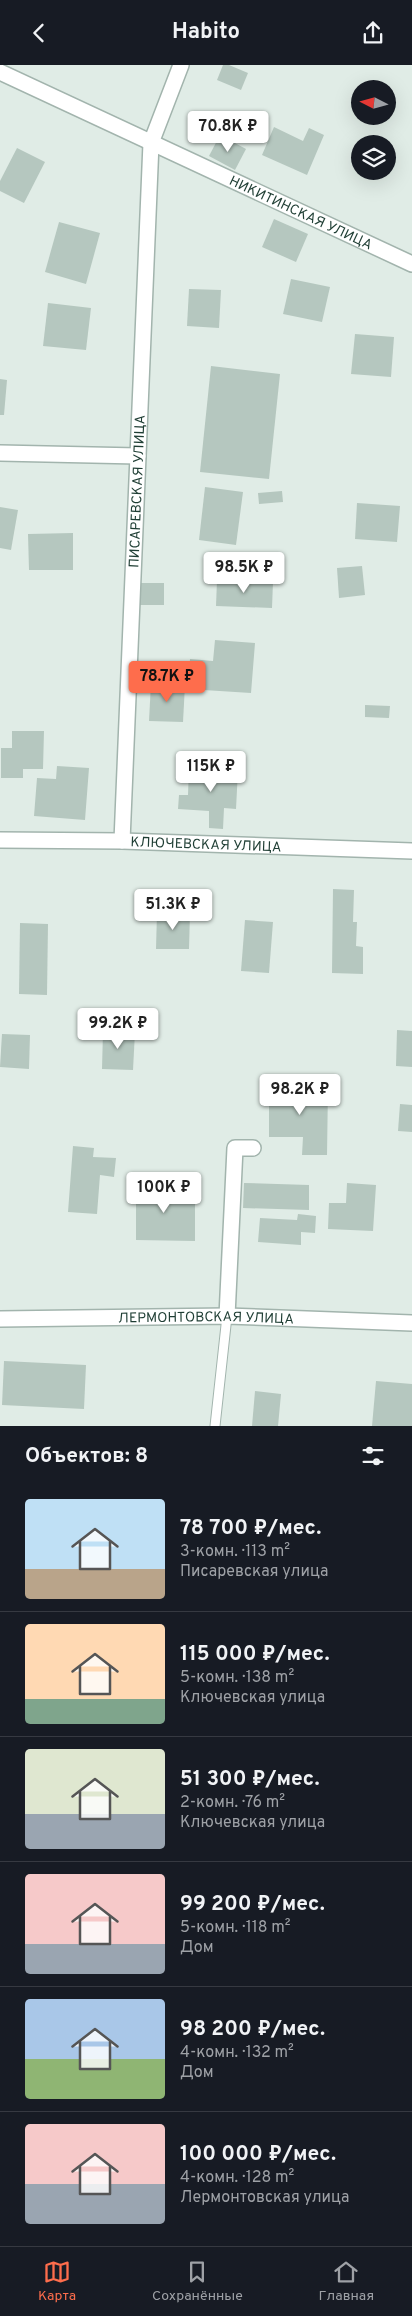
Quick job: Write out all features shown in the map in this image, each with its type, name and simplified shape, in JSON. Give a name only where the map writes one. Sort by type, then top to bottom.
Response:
[{"type":"street","name":"ПИСАРЕВСКАЯ УЛИЦА","points":[[122,841],[151,143],[181,65]]},
{"type":"street","name":"НИКИТИНСКАЯ УЛИЦА","points":[[0,72],[412,264]]},
{"type":"street","points":[[0,453],[138,456]]},
{"type":"street","name":"КЛЮЧЕВСКАЯ УЛИЦА","points":[[0,840],[122,841],[412,851]]},
{"type":"street","points":[[227,1316],[235,1148],[253,1148]]},
{"type":"street","name":"ЛЕРМОНТОВСКАЯ УЛИЦА","points":[[0,1319],[227,1316],[412,1323]]},
{"type":"lane","points":[[215,1426],[227,1316]]},
{"type":"path","points":[[129,674],[189,674]]},
{"type":"building","points":[[223,65],[229,65],[248,73],[241,90],[217,80]]},
{"type":"building","points":[[274,127],[303,141],[309,128],[324,135],[307,175],[262,155]]},
{"type":"building","points":[[220,135],[246,149],[235,170],[209,156]]},
{"type":"building","points":[[17,148],[45,162],[24,203],[0,191],[0,181]]},
{"type":"building","points":[[274,219],[308,234],[296,262],[262,247]]},
{"type":"building","points":[[59,222],[100,233],[86,284],[45,272]]},
{"type":"building","points":[[291,279],[330,287],[322,322],[283,314]]},
{"type":"building","points":[[189,289],[221,290],[219,328],[187,326]]},
{"type":"building","points":[[48,303],[91,308],[86,350],[43,346]]},
{"type":"building","points":[[355,334],[394,337],[391,377],[351,374]]},
{"type":"building","points":[[211,366],[280,374],[269,479],[200,472]]},
{"type":"building","points":[[0,379],[7,380],[4,415],[0,415]]},
{"type":"building","points":[[205,487],[243,492],[236,545],[199,540]]},
{"type":"building","points":[[282,491],[283,502],[259,504],[258,493]]},
{"type":"building","points":[[357,503],[400,506],[397,542],[355,539]]},
{"type":"building","points":[[0,507],[18,510],[11,550],[0,548]]},
{"type":"building","points":[[73,533],[73,570],[29,570],[28,534]]},
{"type":"building","points":[[362,566],[365,595],[339,598],[337,568]]},
{"type":"building","points":[[217,580],[273,582],[272,608],[216,606]]},
{"type":"building","points":[[138,583],[164,583],[164,605],[138,605]]},
{"type":"building","points":[[215,640],[255,643],[251,693],[188,689],[190,659],[213,661]]},
{"type":"building","points":[[151,683],[185,685],[183,722],[149,721]]},
{"type":"building","points":[[365,705],[390,706],[389,718],[365,717]]},
{"type":"building","points":[[12,731],[44,731],[43,769],[23,769],[23,778],[1,778],[1,748],[12,748]]},
{"type":"building","points":[[57,766],[89,768],[85,820],[34,816],[37,778],[56,779]]},
{"type":"building","points":[[189,767],[238,770],[236,809],[224,808],[223,829],[209,828],[209,811],[178,809],[179,795],[188,795]]},
{"type":"building","points":[[333,889],[354,890],[353,922],[357,922],[356,946],[363,947],[363,974],[332,973]]},
{"type":"building","points":[[157,912],[190,913],[189,949],[156,949]]},
{"type":"building","points":[[245,920],[273,922],[269,973],[241,971]]},
{"type":"building","points":[[20,923],[48,924],[47,995],[19,994]]},
{"type":"building","points":[[397,1030],[412,1031],[412,1067],[396,1066]]},
{"type":"building","points":[[103,1031],[135,1032],[133,1070],[102,1069]]},
{"type":"building","points":[[2,1034],[30,1035],[29,1069],[0,1067]]},
{"type":"building","points":[[269,1086],[328,1087],[327,1155],[302,1155],[303,1137],[269,1137]]},
{"type":"building","points":[[400,1104],[412,1105],[412,1132],[398,1131]]},
{"type":"building","points":[[73,1146],[94,1148],[93,1157],[116,1158],[114,1177],[100,1175],[97,1214],[68,1212]]},
{"type":"building","points":[[136,1183],[164,1183],[167,1191],[195,1191],[195,1241],[136,1240]]},
{"type":"building","points":[[244,1183],[309,1185],[309,1210],[243,1208]]},
{"type":"building","points":[[347,1183],[376,1185],[373,1231],[328,1229],[329,1203],[346,1203]]},
{"type":"building","points":[[298,1214],[316,1216],[315,1233],[301,1232],[301,1245],[258,1242],[260,1218],[297,1220]]},
{"type":"building","points":[[4,1361],[86,1365],[84,1409],[2,1405]]},
{"type":"building","points":[[376,1381],[412,1384],[412,1426],[372,1426]]},
{"type":"building","points":[[255,1391],[281,1394],[278,1426],[252,1426]]}]
